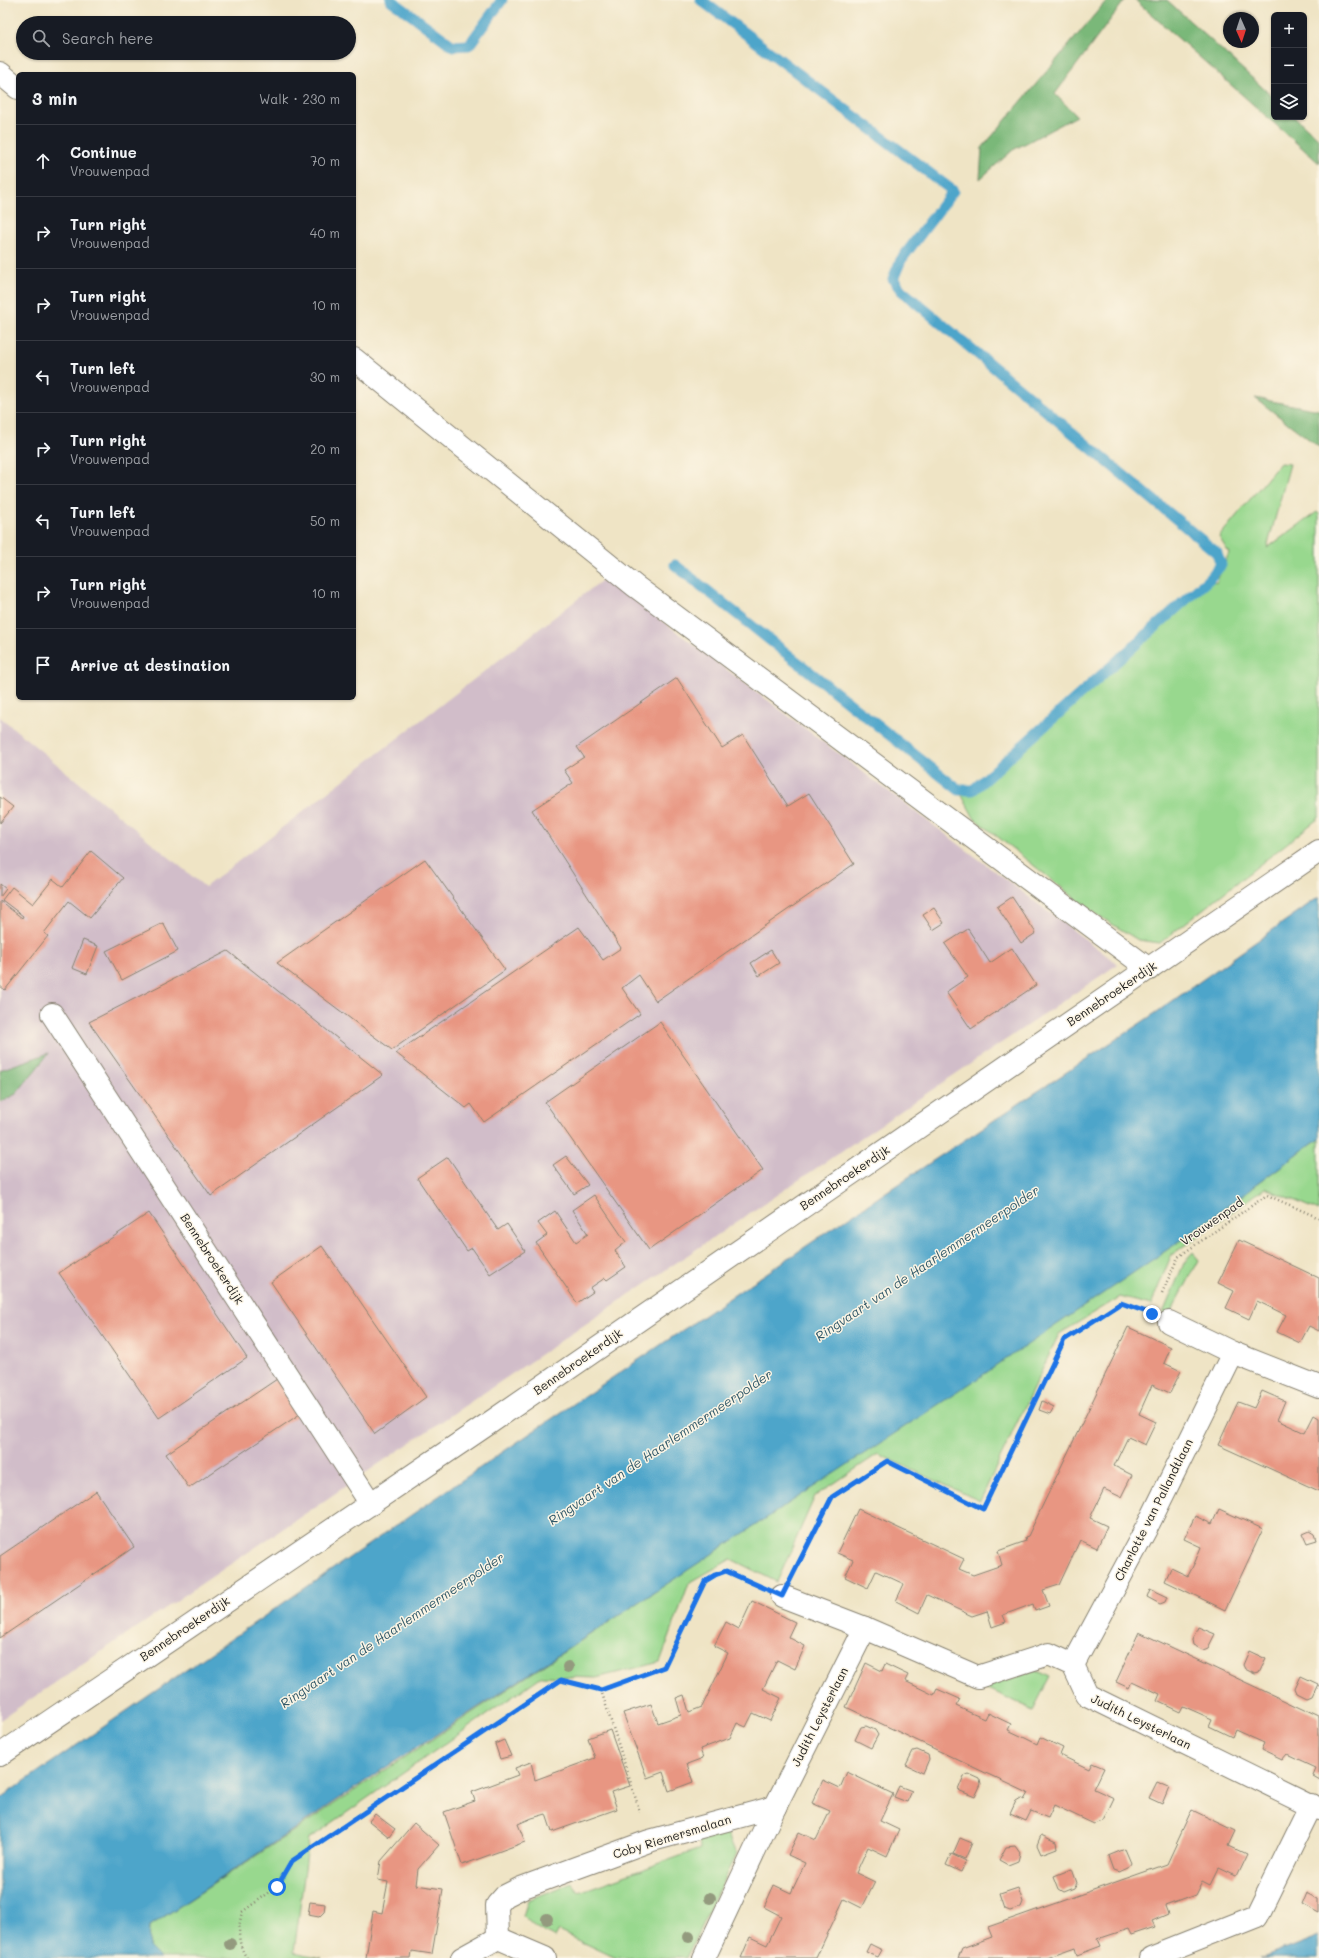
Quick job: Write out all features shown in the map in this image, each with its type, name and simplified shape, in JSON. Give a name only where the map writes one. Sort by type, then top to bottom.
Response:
[{"type":"street","points":[[0,73],[16,86]]},
{"type":"street","points":[[356,361],[635,586],[1150,969]]},
{"type":"street","name":"Bennebroekerdijk","points":[[0,1755],[371,1504],[1150,969],[1319,851]]},
{"type":"street","name":"Bennebroekerdijk","points":[[52,1014],[371,1504]]},
{"type":"street","points":[[1169,1322],[1232,1353],[1319,1387]]},
{"type":"street","name":"Charlotte van Pallandtlaan","points":[[1073,1665],[1146,1529],[1232,1353]]},
{"type":"street","points":[[782,1596],[865,1628],[978,1677],[1048,1654],[1073,1665]]},
{"type":"street","name":"Judith Leysterlaan","points":[[775,1807],[865,1628]]},
{"type":"street","name":"Judith Leysterlaan","points":[[1073,1665],[1087,1696],[1315,1807]]},
{"type":"street","points":[[704,1958],[775,1807]]},
{"type":"street","name":"Coby Riemersmalaan","points":[[498,1938],[497,1905],[505,1896],[520,1888],[649,1841],[775,1807]]},
{"type":"street","points":[[1151,1958],[1257,1916],[1315,1807]]},
{"type":"street","points":[[462,1958],[498,1938],[545,1958]]},
{"type":"path","name":"Vrouwenpad","points":[[1159,1300],[1178,1257],[1267,1194],[1319,1218]]},
{"type":"path","points":[[247,1958],[242,1951],[238,1939],[242,1912],[277,1887],[292,1861],[561,1680],[601,1690],[664,1667],[705,1581],[715,1575],[726,1571],[782,1596],[832,1497],[887,1461],[983,1509],[1064,1340],[1121,1303],[1146,1312]]},
{"type":"path","points":[[601,1690],[649,1841]]},
{"type":"shaded area","points":[[605,578],[1118,964],[0,1720],[0,717],[205,887]]},
{"type":"green space","points":[[1107,0],[1125,0],[1055,94],[1077,116],[1013,150],[980,179],[982,148]]},
{"type":"green space","points":[[1135,0],[1167,0],[1271,95],[1271,120],[1298,120],[1319,139],[1319,163]]},
{"type":"green space","points":[[1255,398],[1319,410],[1319,447]]},
{"type":"green space","points":[[1280,463],[1290,464],[1267,548],[1317,512],[1319,514],[1319,818],[1160,943],[1138,940],[1091,911],[974,818],[959,790],[973,790],[1209,579],[1216,583],[1229,553],[1219,537]]},
{"type":"green space","points":[[49,1053],[16,1094],[0,1102],[0,1070]]},
{"type":"green space","points":[[1319,1138],[1319,1211],[1265,1188],[1171,1256],[1151,1305],[1120,1297],[1059,1334],[980,1501],[878,1454],[815,1496],[777,1582],[731,1559],[689,1583],[660,1662],[596,1678],[542,1676],[309,1839],[294,1952],[322,1958],[160,1958],[149,1947],[150,1926],[745,1532],[1183,1239]]},
{"type":"green space","points":[[1193,1253],[1199,1260],[1170,1315],[1163,1313],[1184,1263]]},
{"type":"green space","points":[[1034,1670],[1050,1677],[1033,1710],[985,1688]]},
{"type":"green space","points":[[726,1830],[736,1854],[686,1958],[616,1958],[559,1931],[555,1938],[535,1927],[523,1916],[528,1900],[572,1883],[579,1892],[700,1849],[699,1836]]},
{"type":"water","name":"Ringvaart van de Haarlemmermeerpolder","points":[[1319,897],[1319,1138],[1183,1239],[977,1379],[382,1770],[150,1926],[149,1947],[160,1958],[0,1958],[0,1798],[513,1445],[886,1192],[1154,1014]]},
{"type":"water","points":[[1319,1936],[1319,1958],[1260,1958],[1265,1957]]},
{"type":"building","points":[[677,678],[722,748],[743,735],[788,806],[809,793],[854,864],[656,1001],[639,975],[622,988],[640,1014],[484,1122],[471,1104],[466,1108],[396,1053],[579,927],[603,960],[621,948],[532,810],[573,783],[564,770],[584,757],[577,747]]},
{"type":"building","points":[[0,797],[13,807],[0,823]]},
{"type":"building","points":[[91,851],[123,878],[90,918],[69,901],[44,933],[48,936],[5,990],[0,986],[0,901],[22,918],[23,916],[2,900],[12,887],[33,904],[53,879],[63,887]]},
{"type":"building","points":[[425,859],[505,970],[392,1050],[277,963]]},
{"type":"building","points":[[0,884],[6,889],[0,897]]},
{"type":"building","points":[[1012,897],[1036,933],[1021,943],[997,907]]},
{"type":"building","points":[[934,908],[944,923],[933,930],[923,915]]},
{"type":"building","points":[[163,923],[178,951],[122,980],[106,951]]},
{"type":"building","points":[[968,929],[990,963],[1012,948],[1036,985],[971,1029],[946,992],[968,977],[945,944]]},
{"type":"building","points":[[83,940],[98,946],[87,974],[72,968]]},
{"type":"building","points":[[771,950],[779,963],[759,976],[751,963]]},
{"type":"building","points":[[228,951],[383,1075],[211,1196],[89,1022]]},
{"type":"building","points":[[660,1022],[763,1170],[649,1250],[545,1102]]},
{"type":"building","points":[[566,1156],[588,1185],[574,1194],[553,1165]]},
{"type":"building","points":[[448,1157],[498,1230],[507,1224],[525,1251],[490,1274],[472,1248],[467,1251],[417,1178]]},
{"type":"building","points":[[594,1195],[626,1242],[615,1251],[626,1267],[607,1280],[605,1278],[590,1288],[593,1292],[577,1303],[536,1243],[547,1235],[538,1223],[555,1211],[576,1242],[588,1234],[572,1210]]},
{"type":"building","points":[[149,1213],[247,1358],[159,1418],[59,1273]]},
{"type":"building","points":[[1239,1240],[1319,1278],[1319,1331],[1309,1326],[1300,1343],[1277,1332],[1286,1315],[1257,1301],[1249,1319],[1226,1308],[1234,1291],[1218,1283]]},
{"type":"building","points":[[322,1246],[426,1397],[375,1434],[271,1282]]},
{"type":"building","points":[[1128,1327],[1171,1347],[1164,1363],[1181,1371],[1170,1393],[1152,1385],[1139,1414],[1156,1422],[1145,1445],[1128,1437],[1114,1466],[1132,1475],[1121,1497],[1104,1489],[1090,1518],[1107,1526],[1097,1548],[1080,1540],[1059,1585],[1043,1590],[1049,1606],[1035,1611],[1033,1604],[1003,1615],[1006,1622],[992,1627],[987,1611],[972,1616],[927,1595],[919,1613],[896,1601],[904,1584],[876,1571],[868,1588],[845,1577],[853,1560],[837,1553],[858,1509],[964,1559],[959,1569],[973,1575],[1002,1565],[998,1551],[1026,1541],[1025,1537],[1028,1536]]},
{"type":"building","points":[[277,1379],[300,1414],[189,1488],[166,1454]]},
{"type":"building","points":[[1262,1391],[1285,1401],[1277,1420],[1305,1433],[1314,1415],[1319,1418],[1319,1491],[1218,1445],[1238,1402],[1254,1408]]},
{"type":"building","points":[[1042,1401],[1054,1407],[1050,1414],[1039,1410]]},
{"type":"building","points":[[96,1491],[134,1547],[0,1638],[0,1556]]},
{"type":"building","points":[[1219,1509],[1263,1529],[1225,1610],[1165,1581],[1171,1568],[1188,1576],[1201,1547],[1184,1539],[1195,1516],[1212,1524]]},
{"type":"building","points":[[1310,1531],[1315,1534],[1317,1540],[1307,1543],[1303,1534]]},
{"type":"building","points":[[1150,1589],[1167,1597],[1165,1602],[1160,1604],[1147,1597]]},
{"type":"building","points":[[752,1601],[795,1622],[788,1637],[805,1646],[795,1669],[777,1660],[763,1689],[781,1698],[770,1721],[753,1713],[746,1727],[737,1723],[730,1738],[700,1749],[703,1758],[687,1764],[693,1782],[669,1791],[663,1772],[647,1778],[623,1713],[651,1704],[658,1723],[681,1715],[676,1698],[684,1695],[689,1712],[702,1707],[728,1653],[714,1646],[726,1622],[739,1629]]},
{"type":"building","points":[[1198,1627],[1215,1634],[1208,1648],[1203,1650],[1193,1645],[1192,1640]]},
{"type":"building","points":[[1139,1632],[1319,1717],[1319,1778],[1312,1774],[1315,1767],[1287,1754],[1282,1760],[1261,1750],[1264,1743],[1235,1730],[1232,1737],[1209,1726],[1212,1719],[1183,1706],[1180,1712],[1157,1701],[1160,1694],[1132,1681],[1129,1688],[1116,1682]]},
{"type":"building","points":[[1249,1651],[1266,1659],[1259,1673],[1255,1674],[1245,1669],[1243,1665]]},
{"type":"building","points":[[866,1663],[882,1671],[885,1664],[908,1675],[905,1681],[934,1695],[937,1689],[960,1699],[956,1706],[985,1719],[988,1713],[1011,1724],[1008,1730],[1037,1744],[1040,1737],[1063,1748],[1060,1755],[1089,1769],[1092,1763],[1104,1768],[1094,1789],[1114,1798],[1103,1821],[1094,1824],[1054,1805],[1048,1818],[1031,1811],[1026,1821],[1010,1814],[1016,1801],[1021,1798],[1024,1800],[1028,1793],[846,1707]]},
{"type":"building","points":[[1301,1676],[1318,1684],[1312,1697],[1307,1699],[1297,1694],[1295,1689]]},
{"type":"building","points":[[866,1726],[875,1730],[878,1735],[871,1748],[855,1740],[861,1727]]},
{"type":"building","points":[[610,1730],[630,1786],[611,1792],[617,1809],[552,1832],[546,1814],[532,1818],[518,1824],[525,1842],[462,1865],[444,1812],[475,1801],[472,1792],[518,1775],[515,1768],[531,1762],[535,1780],[595,1758],[588,1738]]},
{"type":"building","points":[[504,1740],[511,1756],[500,1759],[495,1744]]},
{"type":"building","points":[[917,1750],[928,1755],[929,1759],[923,1773],[906,1765],[913,1751]]},
{"type":"building","points":[[847,1772],[893,1794],[880,1821],[899,1830],[887,1856],[868,1847],[856,1873],[875,1882],[862,1908],[844,1899],[816,1958],[741,1958],[750,1937],[767,1945],[781,1916],[764,1907],[774,1885],[791,1893],[805,1863],[788,1855],[799,1832],[816,1840],[830,1811],[812,1803],[823,1780],[840,1788]]},
{"type":"building","points":[[969,1774],[980,1779],[981,1784],[975,1797],[958,1790],[964,1776]]},
{"type":"building","points":[[1157,1782],[1169,1787],[1162,1804],[1149,1798]]},
{"type":"building","points":[[899,1786],[912,1791],[907,1802],[894,1797]]},
{"type":"building","points":[[1192,1810],[1236,1831],[1229,1846],[1246,1854],[1235,1877],[1218,1869],[1210,1885],[1202,1881],[1195,1895],[1165,1906],[1168,1914],[1152,1921],[1155,1927],[1131,1935],[1128,1929],[1098,1939],[1101,1946],[1077,1955],[1075,1948],[1047,1958],[958,1958],[962,1948],[992,1937],[988,1927],[1167,1864]]},
{"type":"building","points":[[375,1814],[395,1829],[389,1837],[369,1821]]},
{"type":"building","points":[[414,1823],[439,1845],[418,1869],[416,1885],[443,1889],[432,1954],[412,1951],[411,1958],[366,1958],[373,1911],[382,1913],[388,1882],[378,1880],[381,1861]]},
{"type":"building","points":[[1041,1835],[1056,1842],[1057,1848],[1041,1854],[1037,1845]]},
{"type":"building","points":[[960,1838],[972,1843],[965,1859],[953,1854]]},
{"type":"building","points":[[1015,1846],[1020,1853],[1018,1861],[1008,1865],[999,1860],[1006,1847]]},
{"type":"building","points":[[1125,1849],[1131,1863],[1128,1868],[1119,1872],[1113,1870],[1108,1856]]},
{"type":"building","points":[[951,1854],[966,1861],[961,1872],[946,1865]]},
{"type":"building","points":[[1072,1869],[1077,1883],[1074,1888],[1064,1892],[1059,1889],[1054,1876]]},
{"type":"building","points":[[1018,1888],[1023,1902],[1021,1907],[1010,1911],[1005,1909],[1000,1894]]},
{"type":"building","points":[[1307,1891],[1319,1897],[1319,1912],[1302,1903]]},
{"type":"building","points":[[310,1902],[325,1904],[324,1912],[319,1917],[308,1915]]},
{"type":"building","points":[[870,1944],[882,1950],[878,1957],[866,1952]]},
{"type":"waterway","points":[[391,0],[453,46],[469,45],[502,0]]},
{"type":"waterway","points":[[675,565],[959,790],[973,790],[1209,579],[1221,565],[1217,553],[901,290],[893,279],[901,260],[953,191],[701,0]]},
{"type":"route","points":[[277,1887],[292,1861],[561,1680],[601,1690],[664,1667],[705,1581],[715,1575],[726,1571],[782,1596],[832,1497],[887,1461],[983,1509],[1064,1340],[1121,1303],[1152,1314]]}]
